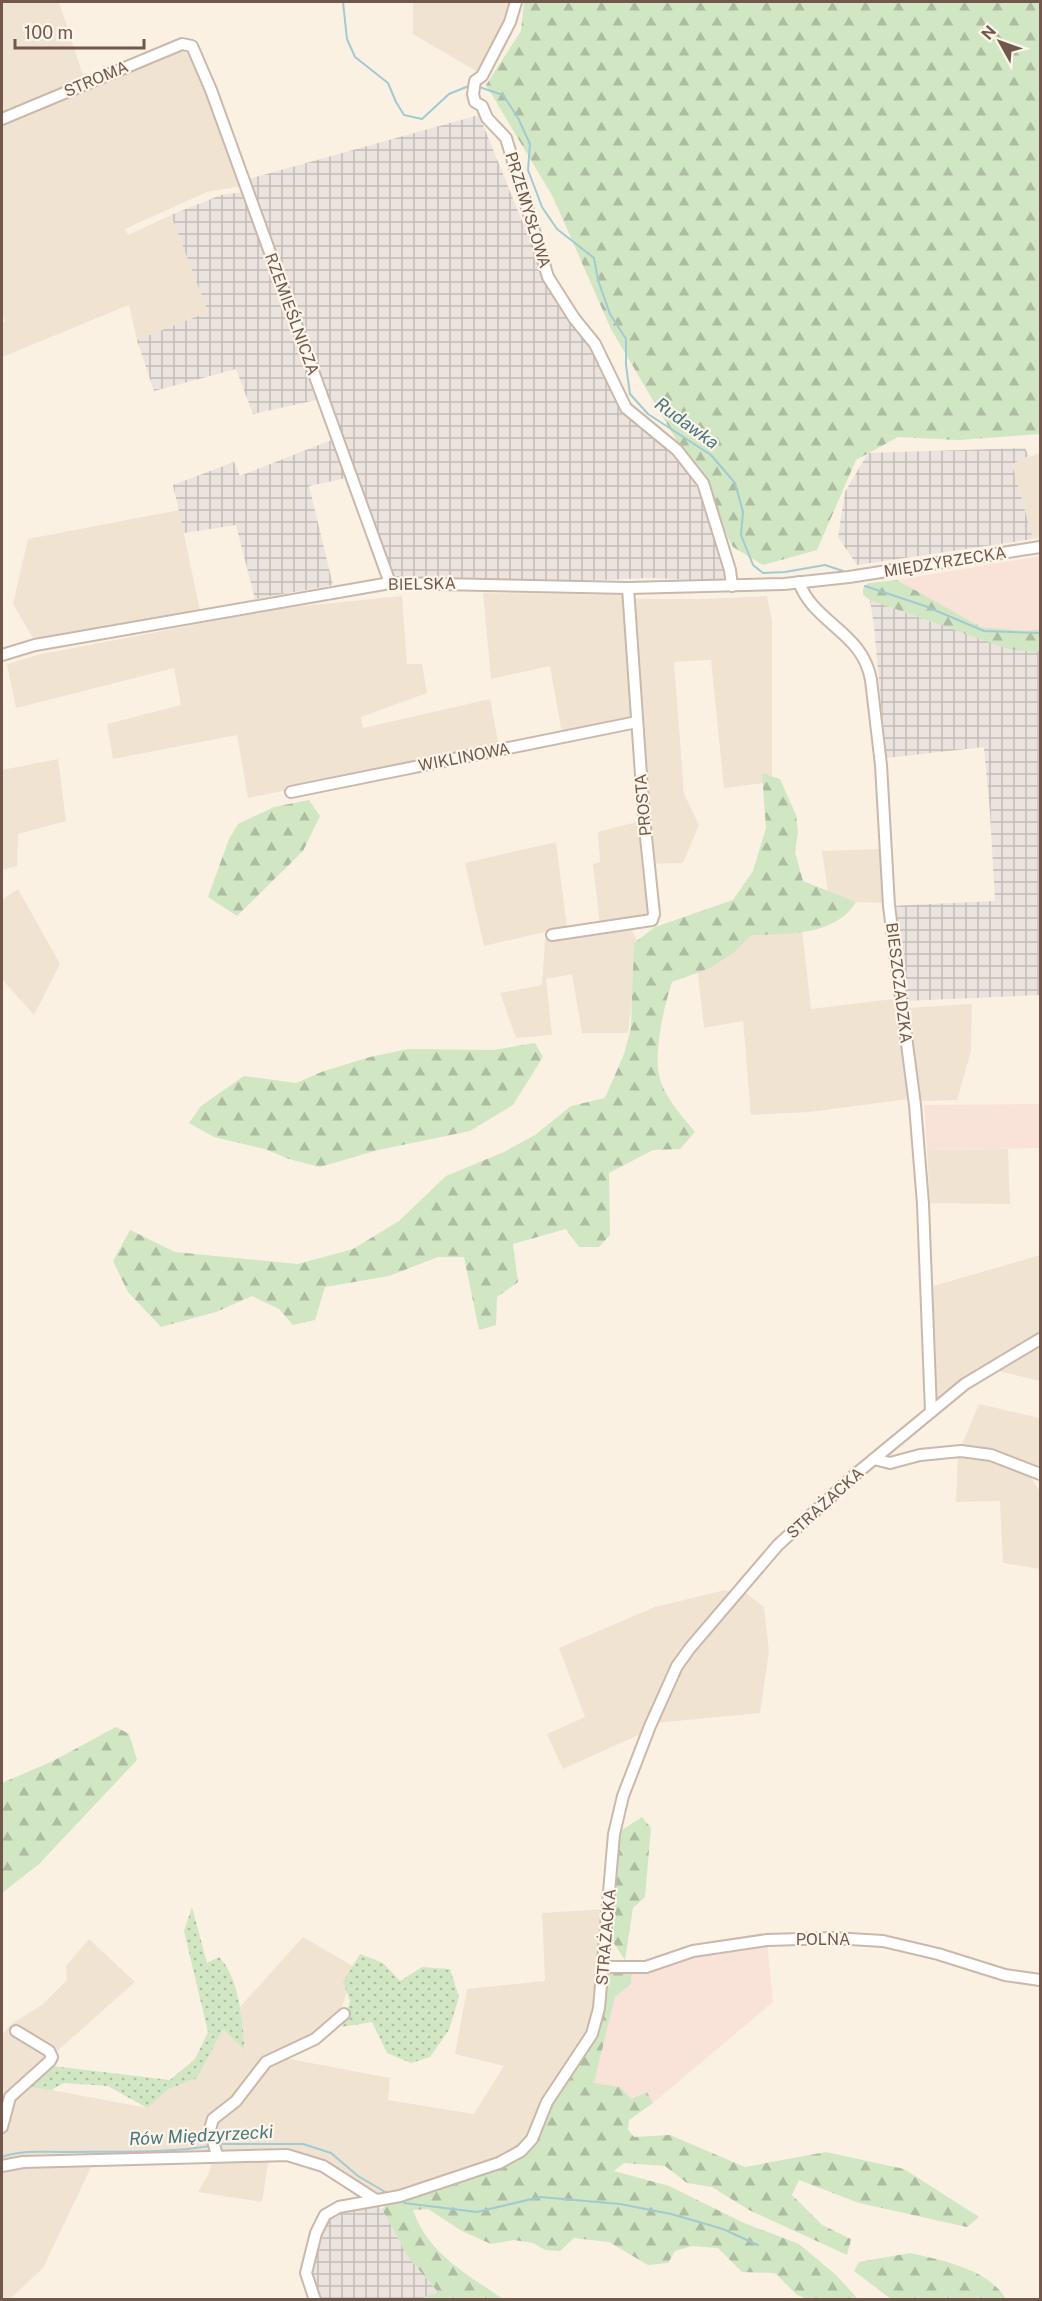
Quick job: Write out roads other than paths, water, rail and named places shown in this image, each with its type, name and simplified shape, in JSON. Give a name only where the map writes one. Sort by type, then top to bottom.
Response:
[{"type":"street","name":"PRZEMYSŁOWA","points":[[482,106],[475,102],[473,94],[478,78],[510,22],[516,2]]},
{"type":"street","name":"STROMA","points":[[2,119],[182,44],[192,46]]},
{"type":"street","name":"RZEMIEŚLNICZA","points":[[192,46],[211,90],[390,583]]},
{"type":"street","name":"PRZEMYSŁOWA","points":[[478,78],[482,106],[487,118],[506,138],[548,278],[574,318],[595,344],[626,408],[677,450],[703,483],[730,570],[732,586]]},
{"type":"street","name":"MIĘDZYRZECKA","points":[[849,577],[1041,547]]},
{"type":"street","name":"BIELSKA","points":[[2,655],[34,645],[390,583],[628,588],[732,586],[849,577]]},
{"type":"street","name":"BIESZCZADZKA","points":[[799,582],[804,598],[851,640],[861,651],[869,669],[881,765],[890,906],[916,1116],[923,1204],[931,1412]]},
{"type":"street","name":"PROSTA","points":[[552,935],[652,920],[654,914],[628,588]]},
{"type":"street","name":"WIKLINOWA","points":[[291,792],[637,722]]},
{"type":"street","name":"STRAŻACKA","points":[[315,2300],[306,2273],[316,2233],[325,2215],[339,2207],[400,2196],[499,2163],[521,2151],[532,2139],[547,2102],[592,2034],[599,2008],[614,1834],[623,1796],[650,1726],[677,1666],[690,1648],[778,1545],[874,1459],[965,1384],[1041,1339]]},
{"type":"street","points":[[874,1459],[890,1463],[920,1455],[961,1451],[991,1455],[1041,1474]]},
{"type":"street","name":"POLNA","points":[[603,1967],[646,1966],[693,1951],[767,1940],[832,1938],[883,1941],[938,1954],[1005,1975],[1041,1980]]},
{"type":"street","points":[[216,2153],[210,2129],[213,2119],[236,2101],[266,2062],[315,2039],[344,2014]]},
{"type":"street","points":[[2,2127],[9,2097],[52,2057],[49,2051],[16,2031]]},
{"type":"street","points":[[2,2166],[22,2162],[216,2153],[287,2155],[323,2166],[376,2200]]},
{"type":"waterway","name":"Rudawka","points":[[343,2],[347,39],[355,57],[388,83],[404,115],[422,119],[449,94],[471,85]]},
{"type":"waterway","name":"Rudawka","points":[[476,86],[503,95],[518,118],[530,144],[528,170],[542,207],[557,229],[594,258],[598,280],[610,314],[626,339],[626,365],[630,394],[648,414],[711,455],[735,483],[743,512],[741,535],[753,565],[763,573],[785,572],[825,565],[843,571]]},
{"type":"waterway","name":"Rudawka","points":[[865,586],[925,606],[984,631],[1040,633]]},
{"type":"waterway","name":"Rów Międzyrzecki","points":[[219,2144],[303,2144],[331,2153],[358,2176],[387,2193]]},
{"type":"waterway","name":"Rów Międzyrzecki","points":[[2,2157],[31,2152],[155,2151],[210,2146]]},
{"type":"waterway","name":"Rów Międzyrzecki","points":[[404,2203],[477,2212],[540,2197],[620,2204],[671,2214],[723,2229],[758,2245]]}]
